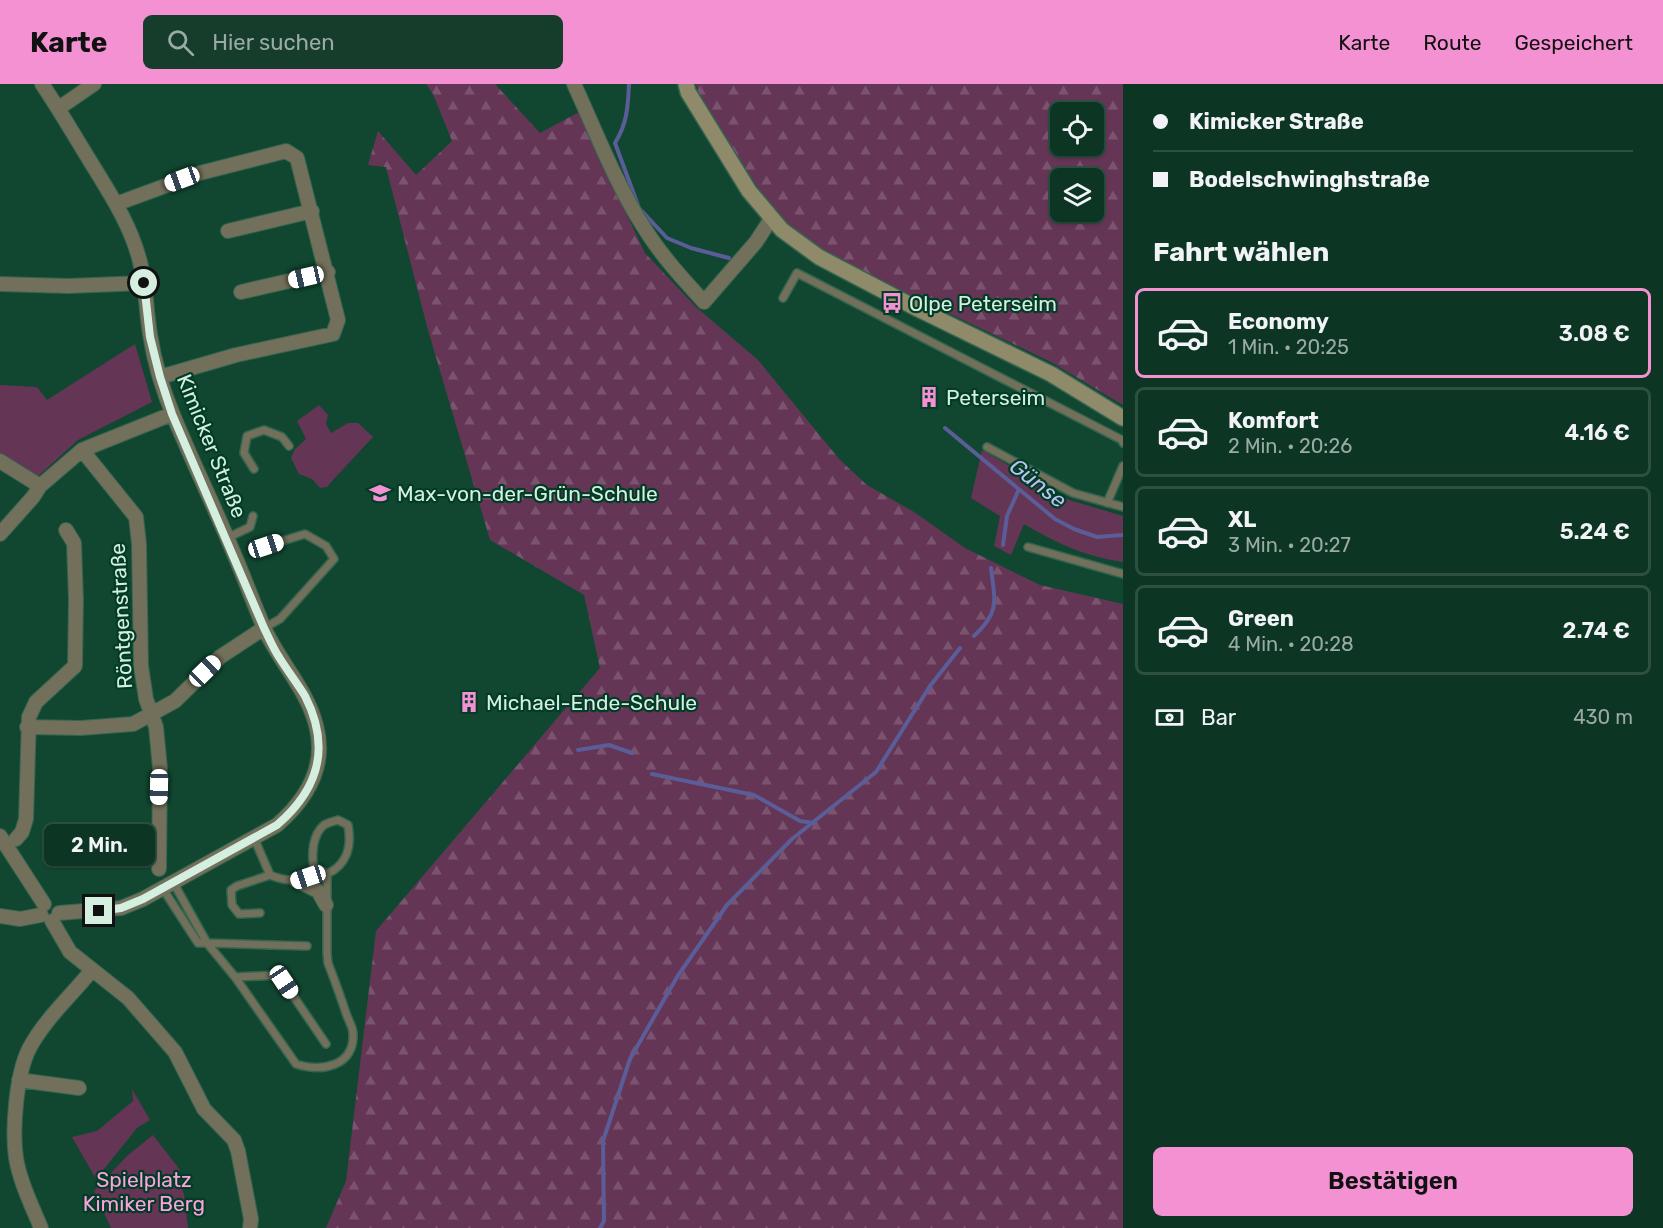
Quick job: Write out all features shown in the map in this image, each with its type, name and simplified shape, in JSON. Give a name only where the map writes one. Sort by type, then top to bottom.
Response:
[{"type":"street","name":"Kimicker Straße","points":[[0,916],[20,920],[49,913],[121,908],[168,886],[277,825],[294,810],[308,791],[319,756],[316,726],[304,696],[277,654],[264,628],[172,414],[150,337],[144,283],[132,237],[116,204],[59,108],[42,84]]},
{"type":"street","points":[[59,108],[94,84]]},
{"type":"street","points":[[574,84],[622,189],[643,226],[662,255],[704,302],[756,242],[771,219]]},
{"type":"street","points":[[686,84],[688,92],[719,145],[749,191],[782,230],[819,257],[918,309],[1052,374],[1123,418]]},
{"type":"street","points":[[116,204],[200,173],[286,151],[297,158],[328,272],[338,320],[333,334],[236,355],[160,377]]},
{"type":"street","points":[[228,231],[312,211]]},
{"type":"street","points":[[241,292],[328,272]]},
{"type":"street","points":[[0,284],[68,286],[144,283]]},
{"type":"street","points":[[0,534],[40,486],[82,450],[172,414]]},
{"type":"street","name":"Röntgenstraße","points":[[82,450],[136,517],[139,543],[141,666],[146,699],[156,727],[160,768],[159,869]]},
{"type":"street","points":[[0,461],[40,486]]},
{"type":"street","points":[[16,839],[22,832],[26,819],[29,717],[36,702],[75,666],[74,543],[66,530]]},
{"type":"street","points":[[27,727],[81,728],[133,724],[175,701],[220,657],[264,628]]},
{"type":"street","points":[[0,836],[49,913],[70,952],[128,998],[175,1052],[204,1109],[234,1140],[251,1220],[250,1228]]},
{"type":"street","points":[[296,880],[318,891],[326,905]]},
{"type":"street","points":[[41,1228],[25,1190],[16,1159],[15,1135],[19,1080],[29,1048],[46,1023],[92,970]]},
{"type":"street","points":[[19,1080],[79,1088]]},
{"type":"lane","points":[[783,298],[797,273],[1101,429],[1122,440],[1123,443]]},
{"type":"lane","points":[[254,469],[244,453],[247,436],[264,429],[282,437],[289,446]]},
{"type":"lane","points":[[987,447],[1073,493],[1123,507]]},
{"type":"lane","points":[[1107,503],[1123,466]]},
{"type":"lane","points":[[227,538],[250,527],[253,516]]},
{"type":"lane","points":[[264,628],[280,619],[334,560],[326,546],[305,534],[266,546]]},
{"type":"lane","points":[[1028,547],[1123,574]]},
{"type":"lane","points":[[338,820],[348,825],[351,840],[345,858],[336,870],[327,874],[314,867],[311,857],[315,840],[324,825],[338,820]]},
{"type":"lane","points":[[254,838],[270,875],[281,880],[296,880],[308,877],[314,867]]},
{"type":"lane","points":[[168,886],[296,1064],[310,1068],[324,1068],[337,1064],[348,1054],[354,1031],[328,963],[327,874]]},
{"type":"lane","points":[[260,913],[239,914],[232,904],[231,890],[270,875]]},
{"type":"lane","points":[[168,886],[198,943],[307,946]]},
{"type":"lane","points":[[235,977],[279,975],[326,1044]]},
{"type":"green space","points":[[426,84],[495,84],[540,133],[581,111],[645,253],[696,307],[758,360],[840,460],[867,485],[914,512],[965,548],[1040,585],[1123,604],[1123,1228],[326,1228],[346,1181],[376,931],[600,668],[584,595],[490,540],[428,330],[386,167],[368,165],[378,131],[416,175],[452,141],[433,94]]},
{"type":"green space","points":[[696,84],[1123,84],[1123,405],[1051,362],[823,253],[776,214],[730,147],[698,92]]},
{"type":"green space","points":[[135,344],[152,402],[78,440],[36,478],[0,455],[0,385],[37,387],[47,400]]},
{"type":"green space","points":[[319,405],[328,415],[326,424],[331,433],[348,423],[358,423],[373,437],[327,487],[320,488],[312,479],[299,474],[291,458],[295,449],[306,439],[297,421]]},
{"type":"green space","points":[[982,450],[1069,500],[1123,516],[1123,562],[1072,548],[1024,524],[1011,555],[994,546],[1000,516],[971,498]]},
{"type":"green space","points":[[132,1089],[150,1120],[137,1128],[96,1179],[72,1137],[97,1131],[133,1101]]},
{"type":"green space","name":"Spielplatz Kimiker Berg","points":[[153,1135],[180,1170],[177,1175],[184,1194],[188,1228],[111,1228],[94,1191],[127,1156]]},
{"type":"waterway","name":"Günse","points":[[629,84],[626,115],[615,143],[639,208],[667,238],[691,248],[729,258]]},
{"type":"waterway","name":"Günse","points":[[945,428],[1055,519],[1097,537],[1123,535]]},
{"type":"waterway","points":[[1003,545],[1007,516],[1019,489]]},
{"type":"waterway","points":[[974,636],[992,613],[994,589],[991,568]]},
{"type":"waterway","points":[[600,1228],[604,1221],[603,1141],[630,1059],[677,977],[727,905],[792,839],[876,772],[930,686],[960,648]]},
{"type":"waterway","points":[[578,750],[609,745],[632,753]]},
{"type":"waterway","points":[[652,774],[754,795],[800,821],[814,823]]},
{"type":"place","name":"Olpe Peterseim","points":[[892,303]]},
{"type":"place","name":"Peterseim","points":[[929,397]]},
{"type":"place","name":"Max-von-der-Grün-Schule","points":[[380,493]]},
{"type":"place","name":"Michael-Ende-Schule","points":[[469,702]]},
{"type":"route","points":[[99,911],[121,908],[143,899],[277,825],[294,810],[308,791],[319,756],[316,726],[304,696],[277,654],[264,628],[172,414],[150,337],[144,283]]}]
